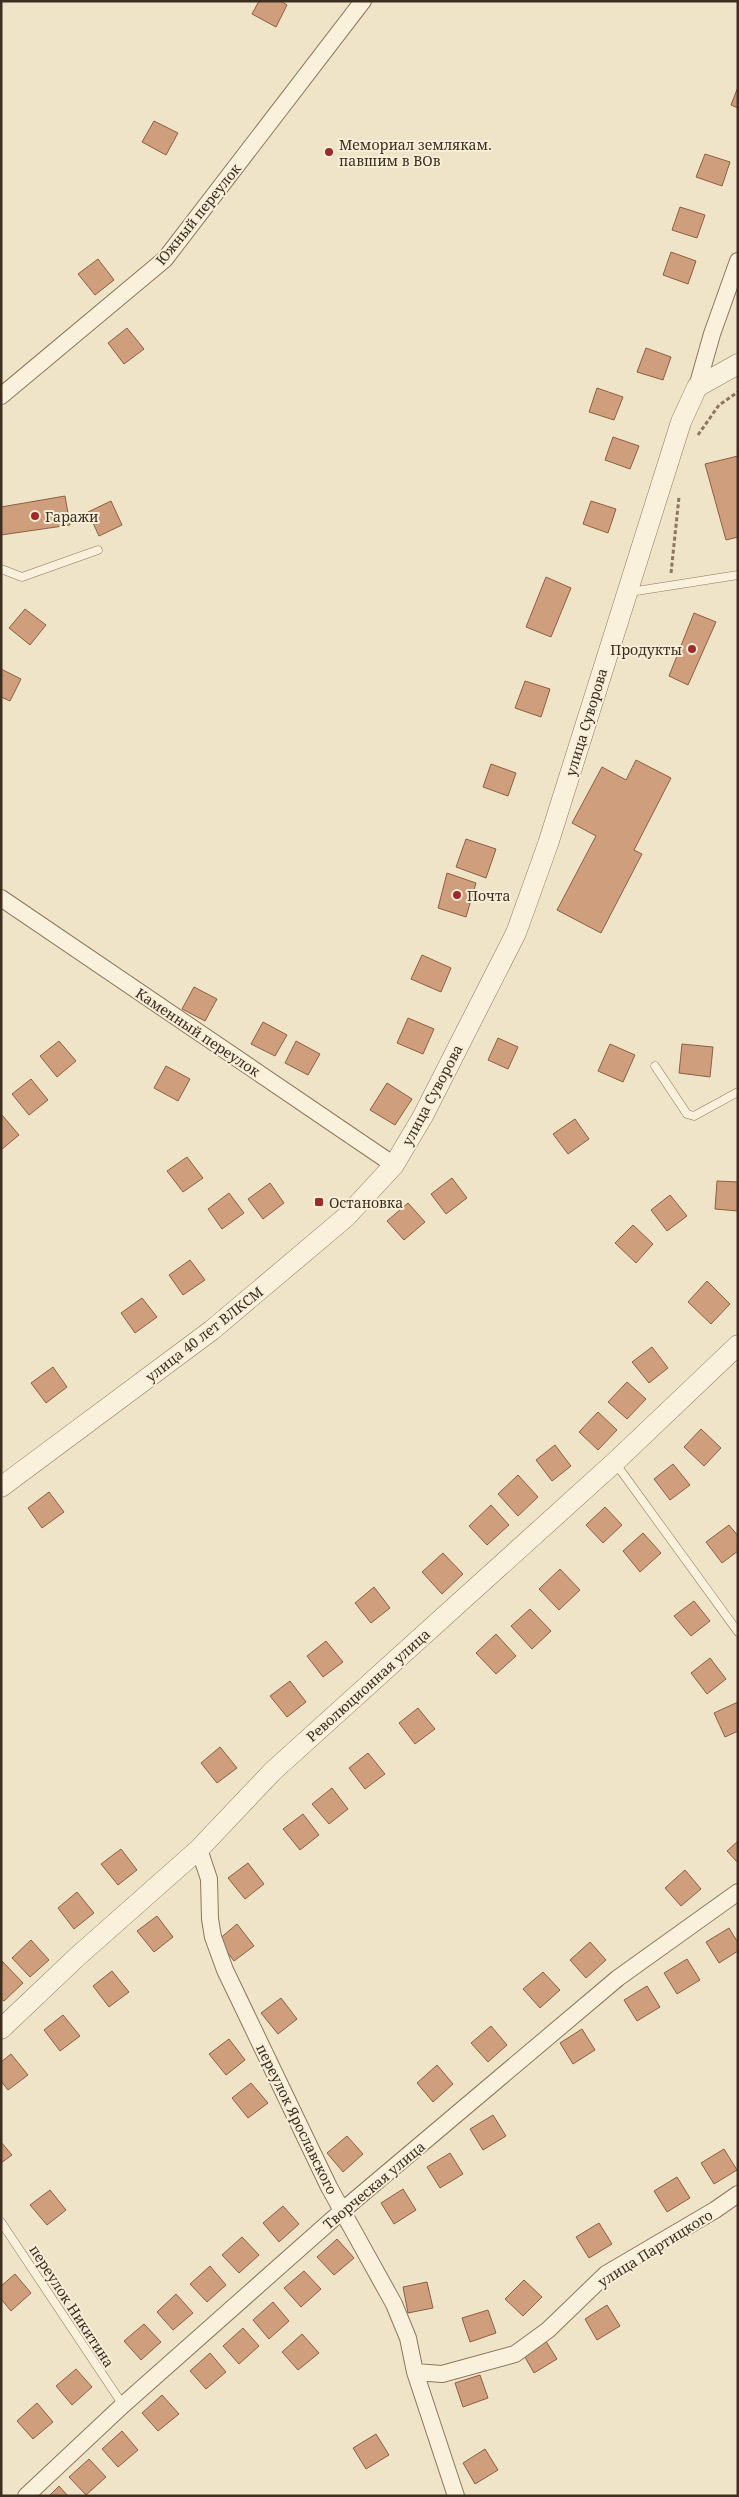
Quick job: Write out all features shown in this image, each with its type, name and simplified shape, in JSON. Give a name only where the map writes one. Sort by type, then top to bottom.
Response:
[{"type":"street","name":"Южный переулок","points":[[1,396],[165,259],[363,1]]},
{"type":"street","name":"улица Суворова","points":[[394,1165],[423,1116],[516,932],[548,844],[681,422],[697,387],[712,334],[738,261]]},
{"type":"street","points":[[697,387],[738,364]]},
{"type":"street","name":"Каменный переулок","points":[[1,898],[394,1165]]},
{"type":"street","name":"улица 40 лет ВЛКСМ","points":[[1,1487],[219,1324],[346,1217],[394,1165]]},
{"type":"street","name":"Революционная улица","points":[[1,2029],[78,1956],[199,1849],[273,1771],[615,1462],[738,1345]]},
{"type":"street","name":"переулок Ярославского","points":[[199,1849],[209,1879],[210,1919],[213,1937],[225,1970],[329,2187],[344,2210],[394,2304],[408,2338],[415,2372],[456,2496]]},
{"type":"street","name":"Творческая улица","points":[[26,2496],[122,2405],[344,2210],[618,1978],[738,1892]]},
{"type":"street","name":"улица Партицкого","points":[[415,2372],[442,2374],[515,2354],[548,2330],[606,2274],[715,2210],[738,2194]]},
{"type":"lane","points":[[1,569],[22,577],[98,550]]},
{"type":"lane","points":[[626,593],[738,575]]},
{"type":"lane","points":[[655,1066],[687,1114],[694,1116],[738,1092]]},
{"type":"lane","points":[[615,1462],[738,1632]]},
{"type":"lane","name":"переулок Никитина","points":[[1,2222],[122,2405]]},
{"type":"path","points":[[697,436],[719,405],[738,392]]},
{"type":"path","points":[[670,585],[680,487]]},
{"type":"building","points":[[259,1],[281,1],[287,5],[276,27],[252,14]]},
{"type":"building","points":[[738,87],[738,108],[731,105]]},
{"type":"building","points":[[154,121],[178,133],[166,155],[142,142]]},
{"type":"building","points":[[705,154],[730,162],[722,186],[696,177]]},
{"type":"building","points":[[680,207],[705,215],[697,238],[672,230]]},
{"type":"building","points":[[671,252],[696,261],[688,284],[663,275]]},
{"type":"building","points":[[98,259],[114,280],[95,295],[78,274]]},
{"type":"building","points":[[127,328],[144,349],[124,364],[108,343]]},
{"type":"building","points":[[646,348],[671,357],[663,380],[637,372]]},
{"type":"building","points":[[597,388],[623,397],[614,420],[589,412]]},
{"type":"building","points":[[613,437],[639,446],[630,469],[605,460]]},
{"type":"building","points":[[738,456],[738,537],[726,540],[705,464]]},
{"type":"building","name":"Гаражи","points":[[65,496],[70,525],[1,535],[1,507]]},
{"type":"building","points":[[111,501],[122,525],[99,536],[88,512]]},
{"type":"building","points":[[591,501],[616,509],[608,533],[583,524]]},
{"type":"building","points":[[546,577],[571,588],[551,637],[526,627]]},
{"type":"building","points":[[25,609],[46,625],[30,645],[9,628]]},
{"type":"building","name":"Продукты","points":[[694,613],[716,622],[688,685],[669,676]]},
{"type":"building","points":[[1,669],[21,679],[10,701],[1,697]]},
{"type":"building","points":[[525,681],[550,689],[541,717],[515,708]]},
{"type":"building","points":[[636,760],[671,778],[634,850],[642,854],[601,933],[557,910],[596,836],[572,823],[602,767],[626,780]]},
{"type":"building","points":[[491,764],[516,773],[508,796],[483,787]]},
{"type":"building","points":[[466,839],[496,849],[486,878],[456,867]]},
{"type":"building","name":"Почта","points":[[447,873],[476,883],[466,917],[438,908]]},
{"type":"building","points":[[422,955],[451,968],[441,992],[411,979]]},
{"type":"building","points":[[194,987],[217,999],[205,1021],[182,1009]]},
{"type":"building","points":[[408,1018],[434,1029],[423,1054],[397,1043]]},
{"type":"building","points":[[263,1022],[287,1035],[275,1056],[251,1044]]},
{"type":"building","points":[[498,1038],[518,1047],[508,1069],[488,1060]]},
{"type":"building","points":[[59,1041],[76,1061],[57,1077],[40,1056]]},
{"type":"building","points":[[296,1041],[320,1054],[308,1075],[285,1063]]},
{"type":"building","points":[[610,1044],[635,1055],[623,1082],[598,1071]]},
{"type":"building","points":[[682,1044],[713,1047],[710,1077],[679,1073]]},
{"type":"building","points":[[166,1066],[190,1079],[178,1101],[154,1088]]},
{"type":"building","points":[[31,1079],[48,1100],[29,1115],[12,1094]]},
{"type":"building","points":[[387,1083],[412,1099],[395,1125],[370,1110]]},
{"type":"building","points":[[1,1116],[19,1135],[1,1150]]},
{"type":"building","points":[[575,1119],[589,1139],[568,1154],[553,1134]]},
{"type":"building","points":[[187,1157],[203,1178],[183,1192],[167,1171]]},
{"type":"building","points":[[452,1178],[467,1198],[446,1214],[431,1194]]},
{"type":"building","points":[[717,1181],[738,1182],[738,1211],[715,1209]]},
{"type":"building","points":[[270,1183],[284,1203],[263,1219],[248,1199]]},
{"type":"building","points":[[229,1193],[244,1213],[222,1229],[208,1209]]},
{"type":"building","points":[[670,1195],[687,1216],[667,1231],[651,1210]]},
{"type":"building","points":[[408,1203],[425,1222],[404,1240],[387,1221]]},
{"type":"building","points":[[633,1225],[653,1244],[636,1263],[615,1243]]},
{"type":"building","points":[[190,1260],[205,1280],[183,1295],[169,1275]]},
{"type":"building","points":[[707,1281],[730,1304],[711,1324],[688,1302]]},
{"type":"building","points":[[142,1298],[157,1317],[135,1333],[121,1313]]},
{"type":"building","points":[[652,1347],[668,1368],[649,1383],[632,1362]]},
{"type":"building","points":[[53,1367],[67,1387],[46,1403],[31,1383]]},
{"type":"building","points":[[627,1382],[646,1399],[627,1419],[608,1402]]},
{"type":"building","points":[[598,1412],[617,1430],[598,1450],[579,1432]]},
{"type":"building","points":[[701,1429],[721,1448],[704,1466],[684,1447]]},
{"type":"building","points":[[555,1445],[571,1466],[552,1481],[536,1460]]},
{"type":"building","points":[[673,1464],[690,1485],[670,1500],[654,1479]]},
{"type":"building","points":[[518,1475],[538,1497],[518,1516],[498,1494]]},
{"type":"building","points":[[49,1492],[64,1512],[42,1528],[28,1508]]},
{"type":"building","points":[[491,1505],[509,1525],[487,1545],[469,1526]]},
{"type":"building","points":[[605,1507],[622,1525],[603,1543],[586,1525]]},
{"type":"building","points":[[729,1525],[738,1536],[738,1551],[722,1563],[706,1542]]},
{"type":"building","points":[[643,1533],[661,1553],[640,1572],[623,1551]]},
{"type":"building","points":[[443,1553],[463,1574],[442,1594],[422,1572]]},
{"type":"building","points":[[560,1569],[580,1590],[559,1610],[539,1589]]},
{"type":"building","points":[[374,1587],[390,1608],[371,1623],[355,1603]]},
{"type":"building","points":[[694,1601],[710,1621],[691,1636],[674,1616]]},
{"type":"building","points":[[530,1609],[551,1631],[532,1649],[511,1626]]},
{"type":"building","points":[[496,1634],[516,1656],[496,1674],[476,1653]]},
{"type":"building","points":[[326,1641],[343,1662],[323,1677],[307,1656]]},
{"type":"building","points":[[710,1658],[726,1679],[707,1694],[691,1673]]},
{"type":"building","points":[[290,1681],[306,1702],[287,1717],[270,1696]]},
{"type":"building","points":[[738,1702],[738,1731],[725,1737],[714,1713]]},
{"type":"building","points":[[418,1708],[435,1729],[415,1744],[399,1723]]},
{"type":"building","points":[[220,1747],[237,1768],[217,1783],[201,1763]]},
{"type":"building","points":[[368,1753],[385,1774],[365,1789],[349,1768]]},
{"type":"building","points":[[332,1788],[348,1809],[329,1824],[312,1804]]},
{"type":"building","points":[[303,1814],[319,1835],[300,1850],[283,1829]]},
{"type":"building","points":[[738,1841],[738,1863],[727,1851]]},
{"type":"building","points":[[121,1849],[137,1870],[118,1885],[101,1864]]},
{"type":"building","points":[[248,1863],[264,1884],[245,1899],[228,1878]]},
{"type":"building","points":[[685,1870],[701,1889],[681,1906],[665,1888]]},
{"type":"building","points":[[77,1892],[94,1913],[74,1929],[58,1908]]},
{"type":"building","points":[[157,1916],[173,1937],[154,1952],[137,1931]]},
{"type":"building","points":[[237,1924],[254,1946],[234,1961],[218,1940]]},
{"type":"building","points":[[729,1928],[738,1943],[738,1951],[719,1963],[706,1942]]},
{"type":"building","points":[[31,1940],[49,1960],[30,1977],[12,1958]]},
{"type":"building","points":[[590,1942],[606,1960],[586,1978],[570,1960]]},
{"type":"building","points":[[687,1959],[700,1980],[677,1994],[664,1973]]},
{"type":"building","points":[[2,1961],[23,1983],[4,2001],[1,1999]]},
{"type":"building","points":[[112,1971],[129,1992],[109,2007],[93,1986]]},
{"type":"building","points":[[543,1972],[560,1990],[540,2008],[523,1989]]},
{"type":"building","points":[[647,1986],[660,2007],[637,2021],[624,2000]]},
{"type":"building","points":[[281,1998],[297,2019],[278,2034],[261,2013]]},
{"type":"building","points":[[63,2015],[80,2036],[60,2051],[44,2030]]},
{"type":"building","points":[[491,2026],[507,2045],[488,2062],[471,2043]]},
{"type":"building","points":[[582,2029],[595,2050],[573,2064],[560,2043]]},
{"type":"building","points":[[229,2039],[245,2060],[226,2075],[209,2054]]},
{"type":"building","points":[[11,2054],[28,2075],[8,2090],[1,2081],[1,2062]]},
{"type":"building","points":[[437,2065],[453,2084],[433,2102],[417,2083]]},
{"type":"building","points":[[251,2083],[268,2103],[248,2118],[232,2098]]},
{"type":"building","points":[[493,2115],[506,2136],[483,2150],[470,2129]]},
{"type":"building","points":[[347,2136],[363,2154],[343,2172],[327,2153]]},
{"type":"building","points":[[1,2142],[12,2155],[1,2163]]},
{"type":"building","points":[[724,2149],[737,2170],[714,2184],[701,2163]]},
{"type":"building","points":[[450,2153],[463,2174],[440,2188],[427,2167]]},
{"type":"building","points":[[677,2177],[690,2198],[667,2212],[654,2191]]},
{"type":"building","points":[[403,2189],[416,2210],[394,2224],[381,2203]]},
{"type":"building","points":[[50,2190],[66,2210],[47,2225],[30,2205]]},
{"type":"building","points":[[283,2206],[299,2224],[279,2242],[263,2223]]},
{"type":"building","points":[[599,2223],[612,2244],[589,2258],[576,2237]]},
{"type":"building","points":[[242,2237],[259,2255],[239,2273],[222,2255]]},
{"type":"building","points":[[337,2239],[354,2258],[334,2275],[317,2257]]},
{"type":"building","points":[[210,2266],[226,2285],[207,2302],[190,2284]]},
{"type":"building","points":[[304,2271],[321,2289],[301,2307],[284,2288]]},
{"type":"building","points":[[15,2274],[31,2293],[11,2311],[1,2299],[1,2286]]},
{"type":"building","points":[[524,2280],[542,2297],[523,2316],[505,2299]]},
{"type":"building","points":[[427,2282],[433,2308],[408,2313],[403,2287]]},
{"type":"building","points":[[176,2294],[193,2313],[173,2330],[157,2312]]},
{"type":"building","points":[[273,2302],[289,2321],[269,2339],[253,2320]]},
{"type":"building","points":[[607,2305],[620,2326],[597,2340],[585,2319]]},
{"type":"building","points":[[488,2310],[496,2333],[470,2342],[462,2318]]},
{"type":"building","points":[[144,2324],[161,2342],[141,2360],[124,2341]]},
{"type":"building","points":[[243,2328],[259,2346],[239,2364],[223,2346]]},
{"type":"building","points":[[302,2334],[319,2353],[298,2370],[282,2352]]},
{"type":"building","points":[[544,2338],[557,2359],[534,2373],[522,2352]]},
{"type":"building","points":[[210,2353],[226,2372],[206,2389],[190,2371]]},
{"type":"building","points":[[76,2369],[92,2387],[72,2405],[56,2386]]},
{"type":"building","points":[[480,2375],[488,2398],[463,2407],[455,2383]]},
{"type":"building","points":[[162,2395],[179,2414],[158,2431],[142,2413]]},
{"type":"building","points":[[37,2403],[53,2422],[33,2439],[17,2421]]},
{"type":"building","points":[[122,2431],[138,2450],[118,2467],[102,2449]]},
{"type":"building","points":[[376,2434],[389,2455],[366,2469],[353,2448]]},
{"type":"building","points":[[485,2449],[498,2470],[475,2484],[463,2463]]},
{"type":"building","points":[[89,2459],[106,2477],[86,2495],[69,2477]]},
{"type":"building","points":[[59,2486],[68,2496],[49,2496]]},
{"type":"place","name":"Мемориал землякам. павшим в ВОв","points":[[329,152]]},
{"type":"place","name":"Гаражи","points":[[35,516]]},
{"type":"place","name":"Продукты","points":[[692,649]]},
{"type":"place","name":"Почта","points":[[457,895]]},
{"type":"place","name":"Остановка","points":[[319,1202]]}]
